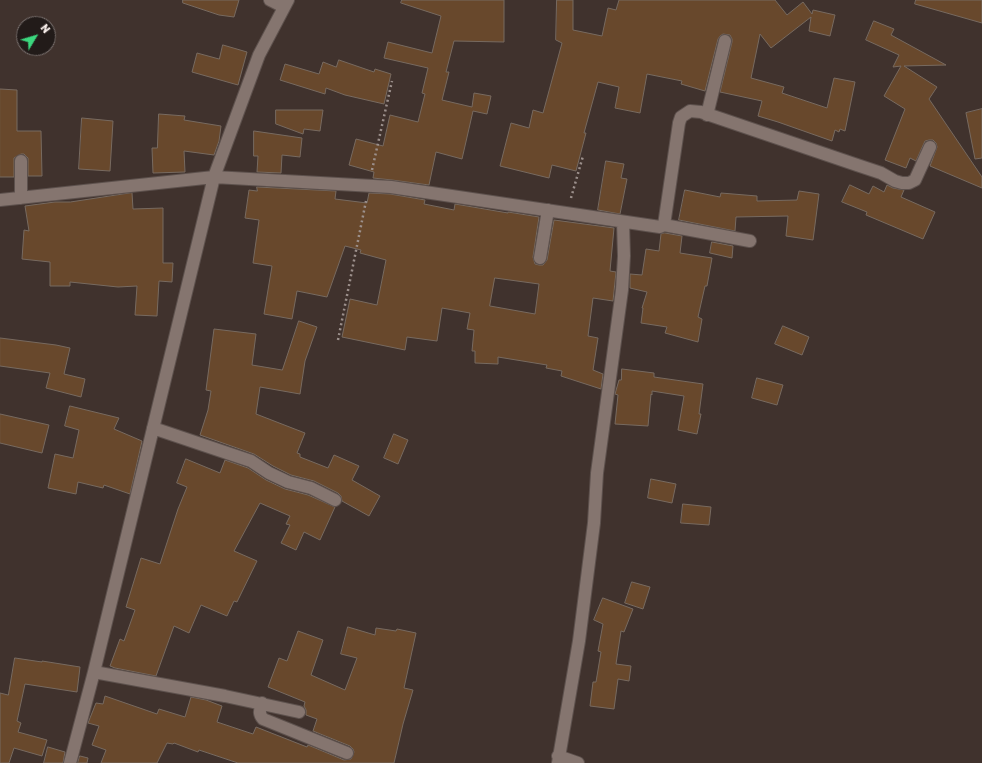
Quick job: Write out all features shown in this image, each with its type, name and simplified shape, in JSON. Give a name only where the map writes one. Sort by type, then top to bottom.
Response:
[{"type":"street","points":[[70,763],[94,672],[214,177],[259,55],[286,3],[270,0]]},
{"type":"street","points":[[707,115],[725,41]]},
{"type":"street","points":[[664,225],[679,123],[681,117],[690,111],[707,115],[881,173],[902,183],[909,184],[915,180],[930,147]]},
{"type":"street","points":[[21,161],[21,198]]},
{"type":"street","points":[[0,200],[214,177],[369,185],[568,212],[659,227],[664,225],[750,241]]},
{"type":"street","points":[[540,258],[548,210]]},
{"type":"street","points":[[578,763],[558,759],[579,641],[594,523],[597,473],[622,290],[624,256],[623,222]]},
{"type":"street","points":[[153,428],[251,461],[269,473],[288,482],[311,488],[335,500]]},
{"type":"street","points":[[94,672],[299,712]]},
{"type":"street","points":[[262,704],[259,712],[263,719],[347,753]]},
{"type":"path","points":[[338,340],[369,185],[392,81]]},
{"type":"path","points":[[568,212],[583,156]]},
{"type":"building","points":[[183,0],[239,0],[234,17],[219,15],[183,3]]},
{"type":"building","points":[[402,0],[504,0],[504,42],[454,41],[446,72],[449,72],[442,100],[472,107],[474,93],[491,96],[487,114],[473,111],[462,159],[436,152],[429,185],[373,178],[374,172],[349,165],[356,139],[383,146],[390,115],[418,122],[425,94],[422,93],[428,68],[384,58],[388,42],[432,53],[441,16],[401,3]]},
{"type":"building","points":[[557,0],[573,0],[573,30],[602,36],[608,8],[616,10],[619,0],[775,0],[787,15],[803,2],[812,14],[813,10],[835,15],[830,36],[809,31],[811,17],[771,48],[760,34],[751,78],[784,87],[782,93],[827,108],[834,78],[855,82],[845,131],[840,129],[839,132],[835,130],[832,141],[758,116],[762,101],[720,92],[732,42],[730,35],[723,34],[718,39],[705,91],[681,84],[682,81],[647,74],[640,113],[615,108],[619,87],[598,82],[584,133],[586,133],[576,171],[552,165],[549,178],[500,166],[511,123],[529,128],[533,110],[543,113],[562,43],[556,40]]},
{"type":"building","points":[[916,0],[982,0],[982,23],[915,4]]},
{"type":"building","points":[[874,21],[894,29],[891,35],[946,65],[904,66],[937,87],[929,99],[982,177],[982,188],[930,166],[937,147],[933,140],[925,141],[916,161],[910,158],[906,168],[885,160],[905,109],[884,96],[901,66],[893,67],[899,55],[866,40]]},
{"type":"building","points":[[223,45],[247,52],[238,85],[192,72],[197,53],[219,59]]},
{"type":"building","points":[[339,60],[374,72],[375,69],[391,74],[384,104],[345,95],[326,88],[325,94],[280,80],[285,64],[319,74],[323,62],[336,67]]},
{"type":"building","points":[[0,89],[17,90],[17,131],[41,131],[42,176],[28,176],[28,158],[24,154],[21,154],[14,158],[14,177],[0,177]]},
{"type":"building","points":[[982,109],[982,158],[975,159],[966,113]]},
{"type":"building","points":[[276,110],[323,110],[320,131],[304,129],[303,134],[276,124]]},
{"type":"building","points":[[159,114],[185,116],[184,120],[221,126],[219,141],[214,155],[184,151],[185,172],[153,173],[152,148],[157,148]]},
{"type":"building","points":[[82,118],[113,121],[110,171],[79,169]]},
{"type":"building","points":[[254,131],[302,138],[300,157],[282,155],[281,173],[257,172],[258,156],[254,156]]},
{"type":"building","points":[[606,161],[624,164],[621,178],[627,179],[620,214],[598,210]]},
{"type":"building","points":[[850,185],[869,194],[873,186],[884,192],[887,185],[904,190],[901,197],[935,212],[923,239],[866,215],[867,212],[842,202]]},
{"type":"building","points":[[257,187],[336,191],[335,199],[367,203],[369,193],[390,194],[425,200],[424,204],[454,210],[455,204],[539,217],[533,257],[535,264],[539,265],[543,265],[547,260],[554,220],[614,228],[610,271],[616,272],[613,301],[593,298],[588,336],[598,338],[593,370],[603,374],[601,389],[561,376],[562,371],[546,368],[547,365],[498,357],[498,364],[475,363],[475,351],[472,351],[474,330],[467,329],[470,313],[442,308],[437,341],[407,337],[405,350],[342,337],[350,299],[377,305],[386,260],[360,253],[361,250],[345,246],[327,297],[297,291],[292,319],[264,314],[272,266],[253,263],[259,220],[245,218],[249,190],[257,191]],"holes":[[[495,278],[539,284],[535,314],[490,306]]]},
{"type":"building","points":[[685,190],[720,197],[721,193],[757,196],[757,201],[797,200],[799,191],[819,194],[813,240],[786,236],[788,216],[736,217],[735,231],[679,220]]},
{"type":"building","points":[[132,193],[133,209],[163,208],[163,263],[173,263],[172,282],[159,281],[157,316],[135,315],[137,286],[118,287],[70,282],[70,286],[50,286],[50,262],[22,259],[24,230],[29,231],[25,206],[55,202],[70,202]]},
{"type":"building","points":[[665,233],[682,236],[680,253],[712,258],[707,286],[705,286],[698,317],[702,319],[698,342],[665,333],[667,327],[641,323],[642,308],[647,292],[630,288],[630,274],[642,275],[646,249],[659,251],[661,234]]},
{"type":"building","points":[[712,242],[733,246],[732,258],[710,253]]},
{"type":"building","points":[[299,321],[317,327],[305,361],[300,394],[260,387],[256,414],[305,433],[297,453],[300,454],[300,457],[328,468],[334,455],[359,466],[352,480],[380,496],[369,516],[342,501],[341,496],[338,493],[314,481],[291,475],[254,454],[200,435],[208,410],[211,391],[206,390],[214,329],[256,334],[252,365],[282,370]]},
{"type":"building","points":[[783,326],[809,337],[802,355],[775,344]]},
{"type":"building","points":[[0,338],[70,348],[64,374],[85,379],[81,397],[46,388],[50,373],[0,366]]},
{"type":"building","points":[[622,369],[654,373],[654,377],[703,384],[699,414],[701,414],[697,434],[678,430],[684,396],[652,391],[648,426],[615,424],[618,395],[615,394],[619,380],[621,380]]},
{"type":"building","points":[[757,378],[783,385],[777,405],[752,398]]},
{"type":"building","points":[[70,406],[119,418],[114,429],[142,441],[130,494],[104,485],[103,488],[78,482],[76,494],[48,488],[55,454],[73,458],[79,430],[65,426]]},
{"type":"building","points":[[0,414],[49,425],[42,453],[0,443]]},
{"type":"building","points":[[394,434],[408,440],[398,464],[384,458]]},
{"type":"building","points":[[186,459],[220,473],[225,460],[248,468],[266,480],[285,489],[308,495],[335,507],[320,540],[304,532],[296,550],[281,543],[290,525],[286,524],[290,516],[260,503],[234,551],[257,561],[237,602],[234,601],[227,616],[201,605],[189,633],[174,626],[156,676],[115,668],[110,666],[120,639],[124,641],[135,610],[126,607],[141,558],[160,564],[178,509],[187,487],[177,483]]},
{"type":"building","points":[[651,479],[676,484],[672,503],[648,498]]},
{"type":"building","points":[[683,504],[711,507],[709,525],[681,523]]},
{"type":"building","points":[[632,582],[650,587],[643,609],[625,603]]},
{"type":"building","points":[[603,598],[633,609],[624,632],[621,631],[616,664],[631,666],[629,681],[618,679],[614,709],[590,706],[593,682],[596,682],[601,652],[598,651],[603,624],[594,620]]},
{"type":"building","points":[[348,627],[375,635],[376,628],[396,631],[397,629],[416,633],[404,688],[413,690],[394,763],[238,763],[199,750],[198,752],[174,743],[167,743],[157,763],[101,763],[106,750],[92,745],[99,726],[88,723],[96,703],[103,704],[105,696],[157,714],[159,709],[185,717],[191,697],[206,700],[222,706],[217,722],[253,734],[256,727],[307,747],[308,745],[344,760],[351,759],[354,752],[350,746],[313,731],[317,719],[306,715],[304,706],[305,702],[268,687],[279,658],[287,661],[298,631],[323,640],[311,675],[345,690],[357,658],[341,654]]},
{"type":"building","points":[[15,658],[80,667],[77,692],[25,684],[17,721],[21,723],[18,732],[47,740],[42,756],[14,748],[9,763],[0,763],[0,693],[8,695]]},
{"type":"building","points":[[48,747],[65,752],[63,763],[44,763]]},
{"type":"building","points":[[80,756],[88,758],[87,763],[78,763]]}]
